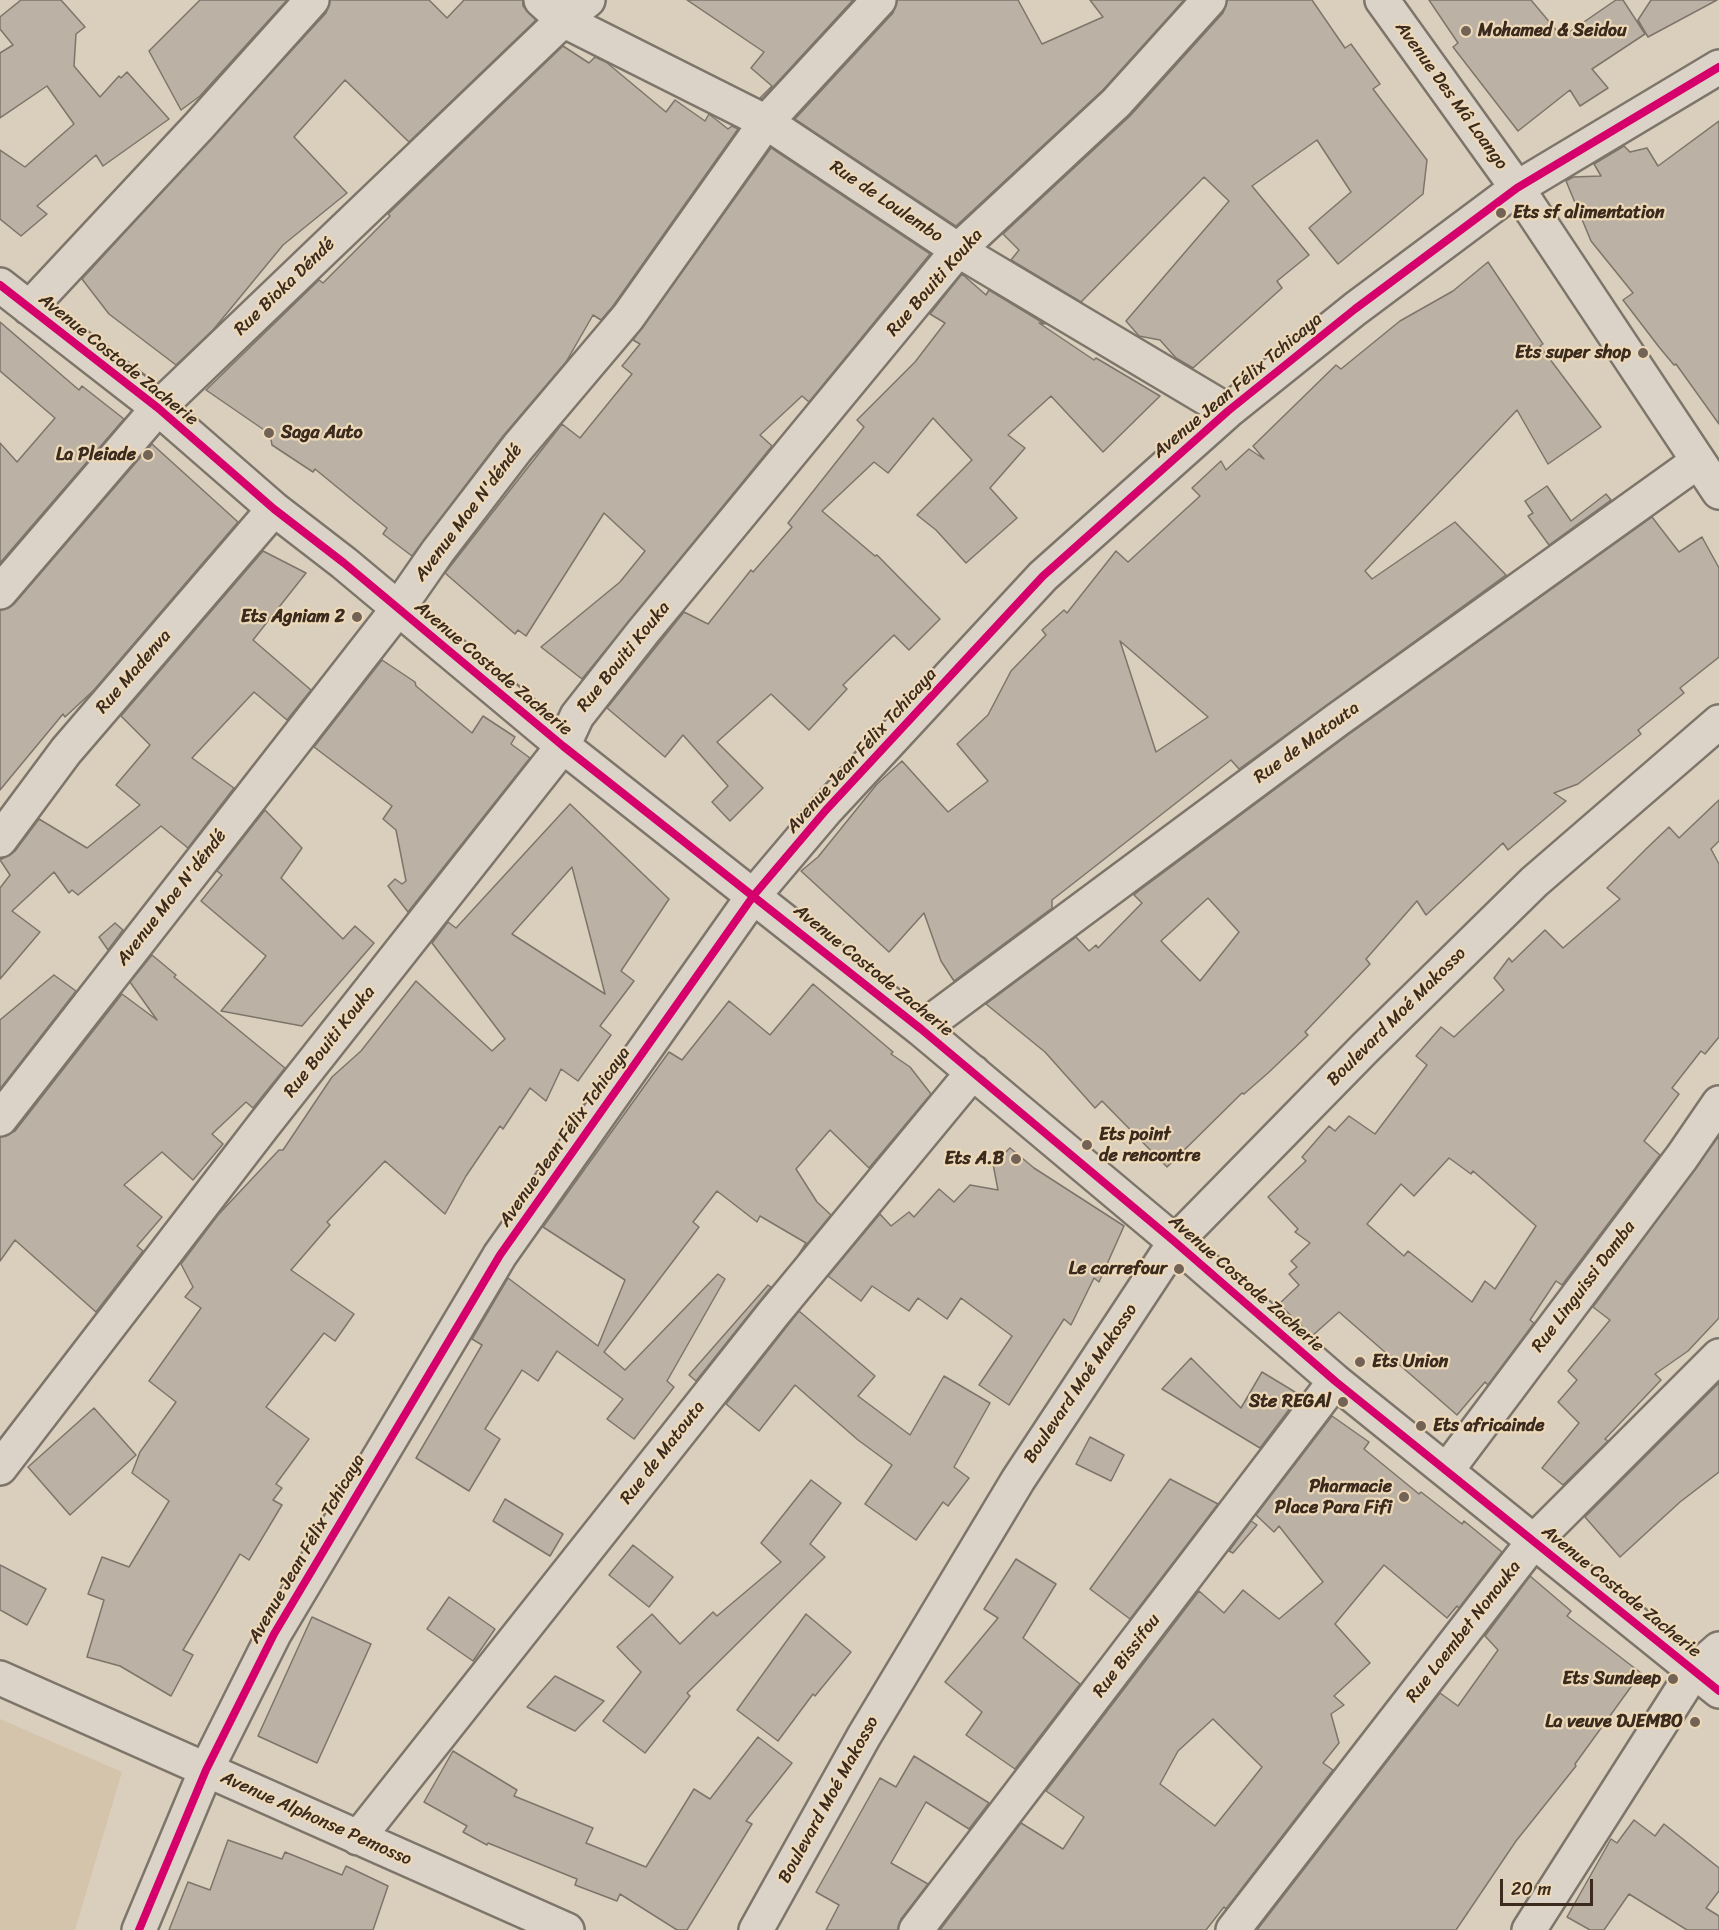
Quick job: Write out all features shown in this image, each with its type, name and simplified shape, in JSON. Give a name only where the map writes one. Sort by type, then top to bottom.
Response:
[{"type":"street","points":[[29,308],[199,126],[312,0]]},
{"type":"street","name":"Rue Bioka Déndé","points":[[0,592],[158,408],[552,10],[588,0]]},
{"type":"street","name":"Avenue Moe N'déndé","points":[[0,1119],[398,610],[438,551],[518,447],[628,317],[766,122],[879,0]]},
{"type":"street","name":"Rue Bouiti Kouka","points":[[0,1468],[263,1126],[563,746],[577,716],[592,695],[958,250],[1116,103],[1209,0]]},
{"type":"street","name":"Avenue Des Mâ Loango","points":[[1382,0],[1516,188],[1719,492]]},
{"type":"street","name":"Rue de Loulembo","points":[[552,10],[766,122],[958,250],[1228,411]]},
{"type":"street","name":"Avenue Jean Félix Tchicaya","points":[[140,1930],[206,1770],[274,1634],[500,1255],[754,895],[826,810],[1043,576],[1228,411],[1355,309],[1516,188],[1719,67]]},
{"type":"street","name":"Avenue Costode Zacherie","points":[[0,285],[158,408],[274,509],[344,563],[563,746],[921,1029],[1175,1242],[1335,1381],[1707,1681]]},
{"type":"street","name":"Rue de Matouta","points":[[921,1029],[1337,720],[1697,462]]},
{"type":"street","name":"Rue Madenva","points":[[0,840],[66,751],[274,509]]},
{"type":"street","name":"Boulevard Moé Makosso","points":[[756,1930],[864,1736],[1018,1480],[1175,1242],[1365,1048],[1534,882],[1719,722]]},
{"type":"street","name":"Rue de Matouta","points":[[358,1838],[773,1314],[973,1072]]},
{"type":"street","name":"Rue Linguissi Damba","points":[[1447,1470],[1682,1157],[1719,1103]]},
{"type":"street","name":"Rue Loembet Nonouka","points":[[1233,1930],[1534,1541],[1719,1356]]},
{"type":"street","name":"Rue Bissifou","points":[[916,1930],[1335,1381]]},
{"type":"street","points":[[1529,1930],[1707,1681],[1719,1649]]},
{"type":"street","name":"Avenue Alphonse Pemosso","points":[[0,1678],[358,1838],[518,1920],[567,1930]]},
{"type":"shaded area","points":[[0,1719],[122,1772],[75,1930],[0,1930]]},
{"type":"building","points":[[21,0],[61,0],[85,27],[76,34],[74,66],[100,97],[119,76],[121,78],[127,72],[169,119],[103,166],[96,155],[37,206],[47,214],[21,236],[0,219],[0,150],[25,167],[74,124],[47,86],[0,118],[0,53],[13,45],[0,29],[0,17]]},
{"type":"building","points":[[200,0],[287,0],[200,96],[181,110],[149,51]]},
{"type":"building","points":[[330,0],[429,0],[447,18],[464,0],[523,0],[523,6],[536,20],[409,142],[345,80],[294,137],[347,193],[283,245],[213,330],[176,365],[109,314],[82,279],[326,13]]},
{"type":"building","points":[[687,0],[853,0],[762,99],[760,98],[772,86],[751,68],[764,52]]},
{"type":"building","points":[[897,0],[1018,0],[1042,44],[1103,17],[1090,0],[1184,0],[1103,90],[956,226],[795,119],[893,13]]},
{"type":"building","points":[[1227,0],[1312,0],[1345,48],[1351,44],[1380,84],[1373,89],[1427,160],[1423,194],[1338,264],[1309,228],[1351,192],[1317,140],[1252,186],[1309,255],[1277,281],[1282,288],[1193,368],[1176,358],[1160,340],[1139,336],[1126,321],[1229,201],[1204,177],[1081,302],[1011,260],[1019,250],[1003,234],[1130,116],[1223,13]]},
{"type":"building","points":[[1429,0],[1531,0],[1562,37],[1616,0],[1623,0],[1645,34],[1592,69],[1608,88],[1580,106],[1570,90],[1518,131],[1453,47],[1458,43]]},
{"type":"building","points":[[1651,0],[1717,0],[1648,37],[1638,20]]},
{"type":"building","points":[[563,46],[589,63],[595,57],[606,62],[666,112],[675,100],[705,121],[709,114],[728,129],[732,126],[738,129],[613,306],[601,320],[593,315],[566,362],[503,436],[412,556],[383,534],[387,528],[315,469],[313,472],[272,445],[270,434],[206,390],[319,280],[323,283],[390,216],[388,214]]},
{"type":"building","points":[[1719,121],[1719,424],[1676,364],[1674,365],[1659,347],[1623,300],[1633,293],[1591,241],[1566,181],[1573,177],[1601,176],[1594,164],[1624,146],[1630,152],[1647,148],[1658,166]]},
{"type":"building","points":[[771,148],[930,254],[809,402],[802,396],[760,435],[772,446],[582,679],[541,647],[620,582],[645,551],[604,513],[526,636],[518,630],[515,634],[445,573],[562,424],[580,438],[632,374],[622,366],[640,344],[633,340]]},
{"type":"building","points":[[1488,262],[1543,344],[1540,346],[1601,427],[1548,464],[1517,410],[1365,571],[1372,579],[1455,522],[1506,575],[1239,769],[1231,760],[1052,900],[1052,908],[954,981],[941,961],[924,913],[889,952],[801,871],[818,857],[877,784],[902,761],[948,812],[988,781],[957,744],[988,715],[1011,671],[1046,635],[1042,630],[1064,610],[1067,613],[1116,551],[1128,562],[1200,496],[1192,488],[1221,461],[1226,470],[1249,449],[1264,459],[1253,446],[1336,365],[1341,369],[1400,321],[1453,291]],"holes":[[[1120,641],[1208,717],[1156,752]]]},
{"type":"building","points":[[962,274],[986,295],[989,290],[1045,324],[1039,323],[1094,360],[1096,358],[1160,396],[1103,452],[1051,396],[1008,435],[1025,448],[990,488],[1017,518],[966,563],[936,530],[917,515],[972,460],[933,418],[888,473],[874,462],[822,511],[875,556],[877,555],[940,619],[909,650],[894,635],[843,685],[847,689],[809,730],[771,694],[717,742],[763,788],[730,821],[712,802],[728,786],[683,735],[665,757],[607,708],[684,612],[708,624],[751,570],[753,572],[792,527],[788,523],[864,427],[857,420],[915,362],[945,323],[930,314]]},
{"type":"building","points":[[0,322],[79,390],[82,386],[124,419],[0,563],[0,443],[17,462],[55,418],[0,371]]},
{"type":"building","points":[[152,444],[238,522],[94,690],[65,717],[63,714],[0,790],[0,610],[14,604]]},
{"type":"building","points":[[1547,486],[1571,521],[1606,494],[1611,500],[1549,545],[1528,516],[1533,513],[1525,501]]},
{"type":"building","points":[[1652,517],[1679,552],[1702,537],[1719,568],[1719,657],[1680,688],[1684,693],[1638,730],[1641,734],[1578,784],[1554,793],[1566,801],[1508,850],[1503,843],[1426,915],[1417,901],[1366,959],[1370,964],[1305,1032],[1308,1035],[1268,1073],[1244,1094],[1242,1093],[1167,1167],[1102,1101],[1095,1108],[1045,1052],[986,1004],[1076,937],[1089,951],[1096,945],[1098,948],[1142,903],[1134,895],[1348,735]],"holes":[[[1208,898],[1239,932],[1200,981],[1161,941]]]},
{"type":"building","points":[[263,551],[306,573],[253,640],[311,690],[287,720],[254,692],[192,758],[234,788],[188,848],[161,826],[78,895],[72,890],[69,893],[54,872],[12,911],[40,932],[0,979],[0,888],[10,875],[0,860],[15,851],[39,819],[87,848],[140,805],[116,785],[150,745],[121,716]]},
{"type":"building","points":[[382,660],[415,682],[416,686],[472,733],[483,716],[515,737],[511,744],[530,758],[408,912],[388,886],[395,879],[402,884],[406,881],[396,830],[383,819],[392,806],[314,747]]},
{"type":"building","points":[[1719,800],[1719,841],[1711,849],[1719,864],[1719,1037],[1705,1054],[1701,1051],[1672,1088],[1679,1094],[1644,1141],[1660,1155],[1562,1285],[1556,1281],[1530,1320],[1534,1323],[1488,1385],[1485,1382],[1457,1415],[1339,1312],[1312,1336],[1279,1304],[1299,1285],[1289,1274],[1297,1267],[1291,1261],[1310,1243],[1295,1232],[1298,1229],[1268,1197],[1306,1161],[1302,1157],[1329,1126],[1335,1131],[1349,1116],[1375,1134],[1427,1065],[1416,1056],[1441,1027],[1454,1037],[1504,990],[1494,978],[1509,958],[1512,962],[1545,930],[1563,948],[1620,899],[1607,888],[1669,827],[1679,838]],"holes":[[[1449,1158],[1471,1174],[1473,1171],[1536,1226],[1495,1289],[1485,1281],[1472,1302],[1408,1251],[1404,1256],[1367,1224],[1401,1184],[1414,1196]]]},
{"type":"building","points":[[570,804],[669,899],[621,971],[634,981],[600,1026],[611,1035],[578,1081],[561,1069],[546,1101],[530,1088],[503,1129],[500,1126],[466,1176],[445,1214],[385,1161],[327,1222],[330,1225],[291,1270],[354,1314],[335,1341],[324,1333],[266,1407],[309,1439],[276,1484],[282,1488],[273,1500],[282,1505],[249,1560],[240,1554],[183,1650],[193,1655],[171,1696],[120,1666],[87,1657],[104,1600],[88,1594],[102,1557],[129,1567],[169,1501],[132,1473],[140,1452],[176,1402],[149,1381],[201,1308],[185,1297],[193,1287],[181,1264],[218,1215],[279,1150],[283,1150],[332,1077],[361,1051],[416,981],[492,1051],[505,1039],[432,943],[448,922],[456,928]],"holes":[[[572,867],[605,994],[512,934]]]},
{"type":"building","points":[[265,810],[302,848],[281,878],[343,939],[355,926],[374,943],[302,1026],[221,1011],[266,956],[201,901],[222,875],[217,871]]},
{"type":"building","points":[[115,923],[123,930],[108,950],[99,937]]},
{"type":"building","points":[[152,955],[176,975],[174,977],[285,1068],[253,1108],[246,1102],[212,1134],[223,1144],[193,1180],[162,1152],[124,1185],[162,1217],[137,1246],[143,1251],[96,1312],[15,1240],[0,1261],[0,1137],[15,1131],[122,994],[157,1020],[130,982]]},
{"type":"building","points":[[54,975],[76,991],[0,1089],[0,1020]]},
{"type":"building","points":[[813,984],[893,1052],[891,1054],[910,1067],[931,1094],[869,1168],[830,1130],[796,1169],[817,1202],[831,1215],[799,1254],[806,1243],[760,1216],[757,1222],[717,1191],[693,1222],[699,1227],[604,1352],[625,1370],[718,1274],[725,1279],[667,1381],[674,1387],[634,1439],[607,1419],[623,1399],[557,1351],[538,1381],[522,1370],[485,1429],[500,1439],[469,1491],[416,1458],[482,1345],[472,1339],[508,1278],[598,1346],[625,1280],[543,1227],[669,1052],[682,1060],[729,1001],[770,1035]]},
{"type":"building","points":[[1719,1136],[1719,1318],[1688,1351],[1655,1374],[1661,1380],[1605,1439],[1608,1441],[1563,1485],[1542,1468],[1579,1423],[1558,1402],[1577,1380],[1568,1371],[1610,1320],[1593,1307]]},
{"type":"building","points":[[1010,1148],[1034,1168],[1124,1226],[1099,1282],[1094,1278],[1071,1325],[1064,1319],[1009,1405],[979,1385],[1012,1336],[961,1298],[947,1319],[918,1298],[909,1311],[872,1286],[861,1301],[828,1276],[880,1214],[891,1226],[909,1212],[914,1217],[939,1189],[954,1202],[970,1185],[998,1190],[993,1164]]},
{"type":"building","points":[[768,1285],[771,1287],[696,1381],[689,1375]]},
{"type":"building","points":[[799,1311],[875,1376],[858,1396],[910,1435],[944,1376],[990,1403],[954,1467],[969,1478],[948,1506],[943,1502],[916,1540],[865,1504],[892,1465],[858,1440],[795,1385],[759,1431],[726,1404]]},
{"type":"building","points":[[1191,1358],[1241,1408],[1262,1372],[1300,1395],[1260,1448],[1162,1389]]},
{"type":"building","points":[[1719,1383],[1719,1472],[1680,1502],[1620,1557],[1585,1517]]},
{"type":"building","points":[[94,1408],[136,1455],[70,1515],[28,1467]]},
{"type":"building","points":[[1332,1416],[1369,1442],[1364,1449],[1419,1494],[1421,1492],[1462,1524],[1464,1521],[1502,1552],[1459,1608],[1457,1606],[1447,1618],[1384,1565],[1335,1624],[1370,1663],[1334,1696],[1344,1705],[1331,1714],[1339,1743],[1323,1763],[1333,1770],[1226,1909],[1224,1907],[1206,1930],[940,1930],[1021,1823],[1063,1849],[1084,1817],[1046,1791],[1199,1591],[1224,1613],[1243,1590],[1279,1619],[1323,1582],[1279,1526],[1274,1532],[1256,1515]],"holes":[[[1213,1719],[1262,1767],[1215,1826],[1160,1784],[1178,1751]]]},
{"type":"building","points":[[1090,1437],[1124,1455],[1111,1481],[1076,1464]]},
{"type":"building","points":[[1170,1479],[1218,1504],[1130,1619],[1090,1589]]},
{"type":"building","points":[[811,1480],[841,1503],[810,1544],[825,1557],[687,1693],[690,1696],[645,1753],[603,1721],[641,1672],[617,1647],[652,1614],[680,1644],[713,1612],[717,1616],[781,1562],[761,1543]]},
{"type":"building","points":[[505,1499],[563,1534],[550,1556],[493,1521]]},
{"type":"building","points":[[1251,1521],[1257,1525],[1233,1553],[1229,1551]]},
{"type":"building","points":[[633,1545],[673,1577],[649,1607],[609,1575]]},
{"type":"building","points":[[1016,1559],[1056,1584],[1023,1638],[1080,1684],[1015,1769],[966,1735],[982,1712],[945,1682],[998,1618],[984,1609]]},
{"type":"building","points":[[0,1565],[46,1589],[27,1625],[0,1610]]},
{"type":"building","points":[[1530,1576],[1571,1611],[1567,1616],[1641,1673],[1575,1764],[1576,1766],[1516,1841],[1456,1930],[1257,1930],[1440,1693],[1458,1706],[1498,1650],[1485,1636]]},
{"type":"building","points":[[449,1597],[495,1629],[473,1661],[427,1629]]},
{"type":"building","points":[[806,1614],[851,1652],[815,1696],[813,1694],[778,1741],[737,1710]]},
{"type":"building","points":[[312,1617],[371,1644],[317,1763],[258,1736]]},
{"type":"building","points":[[555,1676],[604,1701],[575,1731],[527,1707]]},
{"type":"building","points":[[758,1737],[792,1763],[746,1821],[752,1824],[687,1930],[677,1930],[620,1894],[617,1901],[575,1885],[577,1879],[488,1843],[487,1845],[463,1832],[467,1826],[424,1802],[453,1751],[517,1790],[514,1796],[593,1828],[586,1843],[646,1867],[694,1789],[710,1799]]},
{"type":"building","points":[[914,1756],[989,1803],[969,1829],[926,1802],[891,1863],[928,1884],[901,1919],[898,1930],[826,1930],[839,1905],[816,1892],[880,1778],[896,1787]]},
{"type":"building","points":[[1634,1820],[1655,1836],[1664,1824],[1719,1868],[1719,1891],[1706,1908],[1719,1916],[1719,1930],[1687,1930],[1629,1894],[1604,1930],[1590,1930],[1567,1917],[1611,1839],[1617,1843]]},
{"type":"building","points":[[228,1840],[282,1859],[285,1852],[342,1875],[346,1866],[388,1886],[373,1930],[169,1930],[188,1882],[210,1890]]},
{"type":"cycle path","points":[[139,1930],[206,1770],[274,1634],[500,1255],[754,895],[826,810],[1043,576],[1228,411],[1355,309],[1517,188],[1719,67]]},
{"type":"cycle path","points":[[0,285],[158,408],[274,509],[344,563],[563,746],[921,1029],[1175,1242],[1335,1381],[1719,1691]]},
{"type":"place","name":"Mohamed & Seidou","points":[[1466,31]]},
{"type":"place","name":"Ets sf alimentation","points":[[1501,213]]},
{"type":"place","name":"Ets super shop","points":[[1643,353]]},
{"type":"place","name":"Saga Auto","points":[[269,433]]},
{"type":"place","name":"La Pleiade","points":[[148,455]]},
{"type":"place","name":"Ets Agniam 2","points":[[357,617]]},
{"type":"place","name":"Ets point de rencontre","points":[[1087,1145]]},
{"type":"place","name":"Ets A.B","points":[[1016,1159]]},
{"type":"place","name":"Le carrefour","points":[[1179,1269]]},
{"type":"place","name":"Ets Union","points":[[1360,1362]]},
{"type":"place","name":"Ste REGAl","points":[[1343,1402]]},
{"type":"place","name":"Ets africainde","points":[[1421,1426]]},
{"type":"place","name":"Pharmacie Place Para Fifi","points":[[1404,1497]]},
{"type":"place","name":"Ets Sundeep","points":[[1673,1679]]},
{"type":"place","name":"La veuve DJEMBO","points":[[1695,1722]]}]
